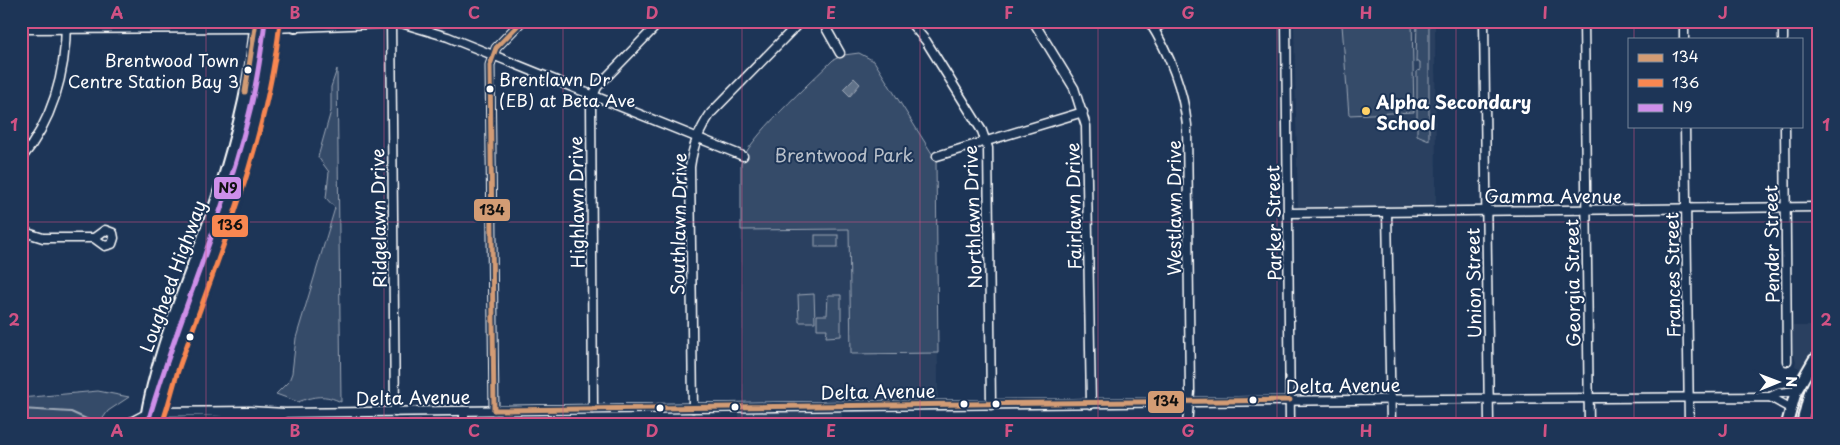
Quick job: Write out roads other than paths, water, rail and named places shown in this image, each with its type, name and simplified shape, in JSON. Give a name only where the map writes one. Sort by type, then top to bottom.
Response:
[{"type":"main road","name":"Lougheed Highway","points":[[151,420],[152,383],[217,198],[245,92],[255,24]]},
{"type":"main road","name":"Lougheed Highway","points":[[151,420],[250,146],[266,81],[273,24]]},
{"type":"main road","points":[[1787,424],[1796,390],[1814,360],[1819,358]]},
{"type":"main road","points":[[1802,424],[1810,392],[1819,373]]},
{"type":"street","points":[[494,410],[490,75],[492,55],[496,48],[522,21]]},
{"type":"street","points":[[592,95],[597,87],[661,21]]},
{"type":"street","name":"Southlawn Drive","points":[[693,408],[690,167],[696,137],[711,113],[801,21]]},
{"type":"street","points":[[822,21],[840,53]]},
{"type":"street","name":"Northlawn Drive","points":[[909,21],[926,41],[987,141],[991,405]]},
{"type":"street","name":"Fairlawn Drive","points":[[1033,21],[1071,82],[1083,112],[1088,143],[1091,404]]},
{"type":"street","name":"Westlawn Drive","points":[[1149,21],[1178,79],[1187,124],[1190,392],[1186,424]]},
{"type":"street","points":[[1154,29],[1167,21]]},
{"type":"street","name":"Parker Street","points":[[1286,21],[1290,424]]},
{"type":"street","name":"Union Street","points":[[1484,21],[1489,424]]},
{"type":"street","name":"Georgia Street","points":[[1584,21],[1589,424]]},
{"type":"street","points":[[1684,21],[1684,38]]},
{"type":"street","points":[[1783,21],[1783,38]]},
{"type":"street","name":"Ridgelawn Drive","points":[[391,23],[396,412]]},
{"type":"street","points":[[21,29],[66,25],[409,24],[430,30],[743,156]]},
{"type":"street","points":[[21,159],[39,134],[54,101],[64,65],[66,25]]},
{"type":"street","name":"Highlawn Drive","points":[[592,95],[590,108],[593,409]]},
{"type":"street","points":[[937,156],[1083,112]]},
{"type":"street","name":"Frances Street","points":[[1685,128],[1688,424]]},
{"type":"street","name":"Pender Street","points":[[1785,128],[1788,361]]},
{"type":"street","name":"Gamma Avenue","points":[[1288,213],[1819,207]]},
{"type":"street","points":[[1387,212],[1390,424]]},
{"type":"street","points":[[21,231],[43,238],[94,238]]},
{"type":"street","name":"Delta Avenue","points":[[151,420],[249,411],[286,413],[396,412],[1188,403],[1290,400],[1770,397],[1779,393],[1796,390]]},
{"type":"street","name":"Delta Avenue","points":[[1770,397],[1790,408]]},
{"type":"street","points":[[464,411],[464,424]]},
{"type":"street","points":[[128,424],[151,420]]},
{"type":"waterway","points":[[21,409],[71,412],[93,422]]},
{"type":"place","name":"Brentwood Town Centre Station Bay 3","points":[[248,70]]},
{"type":"place","name":"Brentlawn Dr (EB) at Beta Ave","points":[[490,89]]},
{"type":"place","name":"Alpha Secondary School","points":[[1366,111]]},
{"type":"park label","name":"Brentwood Park","points":[[844,154]]}]
